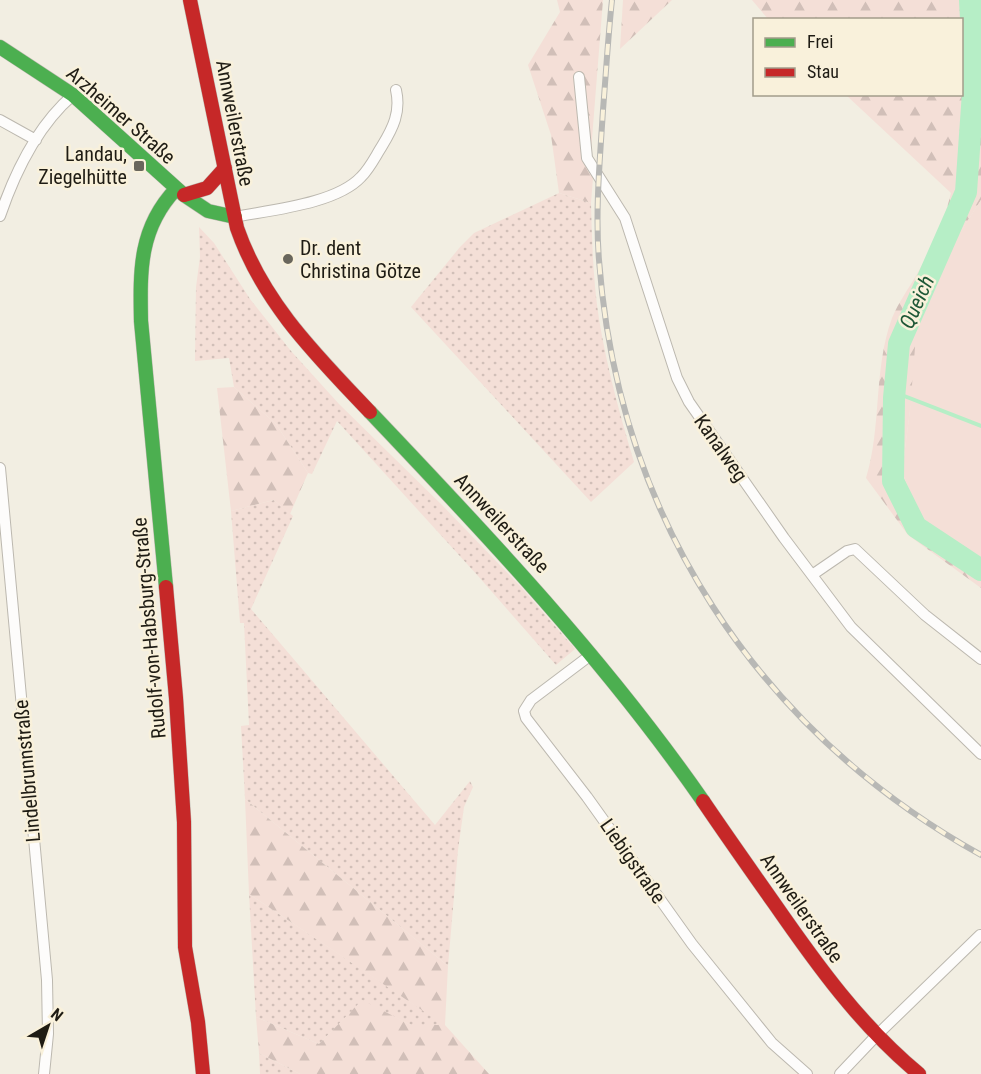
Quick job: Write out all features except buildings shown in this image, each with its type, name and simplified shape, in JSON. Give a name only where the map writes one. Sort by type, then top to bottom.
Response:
[{"type":"street","name":"Annweilerstraße","points":[[190,0],[234,217],[240,239],[258,277],[295,331],[512,561],[592,654],[681,770],[820,970],[876,1036],[919,1074]]},
{"type":"street","name":"Arzheimer Straße","points":[[0,47],[73,95],[180,192],[208,211],[234,217]]},
{"type":"street","name":"Kanalweg","points":[[579,77],[587,158],[625,218],[682,390],[851,627],[981,754]]},
{"type":"street","points":[[234,217],[309,202],[341,192],[352,185],[367,170],[392,130],[399,105],[396,90]]},
{"type":"street","points":[[0,216],[4,190],[51,116],[73,95]]},
{"type":"street","points":[[0,120],[36,140]]},
{"type":"street","points":[[180,192],[207,188],[225,168]]},
{"type":"street","name":"Rudolf-von-Habsburg-Straße","points":[[180,192],[159,207],[148,229],[140,283],[141,321],[176,698],[184,822],[185,947],[198,1022],[203,1074]]},
{"type":"street","name":"Lindelbrunnstraße","points":[[0,468],[1,501],[48,1002],[44,1074]]},
{"type":"street","points":[[812,575],[847,551],[855,549],[925,615],[981,660]]},
{"type":"street","name":"Liebigstraße","points":[[592,654],[531,700],[524,711],[526,718],[587,797],[692,944],[772,1043],[807,1074]]},
{"type":"street","points":[[840,1074],[980,935]]},
{"type":"green space","points":[[557,0],[603,0],[590,164],[593,178],[591,203],[559,193],[551,135],[528,65],[560,12]]},
{"type":"green space","points":[[623,0],[672,0],[620,49]]},
{"type":"green space","points":[[752,0],[981,0],[981,200],[936,270],[910,410],[902,472],[921,518],[981,557],[981,588],[908,535],[866,478],[874,438],[886,338],[894,312],[937,235],[951,193],[847,96],[963,96],[963,18],[767,18]]},
{"type":"green space","points":[[559,193],[591,203],[592,247],[599,319],[614,391],[634,462],[591,502],[411,307],[474,233]]},
{"type":"green space","points":[[981,200],[981,557],[921,518],[902,472],[910,410],[918,310],[936,270]]},
{"type":"green space","points":[[199,227],[214,243],[250,299],[291,351],[339,404],[442,505],[521,587],[575,649],[556,665],[337,421],[312,474],[308,473],[276,424],[234,387],[229,358],[195,361],[196,287],[200,257]]},
{"type":"green space","points":[[234,387],[276,424],[308,473],[290,514],[274,500],[231,511],[217,388]]},
{"type":"green space","points":[[274,500],[293,516],[251,609],[435,825],[470,781],[473,787],[464,807],[448,966],[245,799],[241,726],[249,725],[244,623],[240,623],[231,511]]},
{"type":"green space","points":[[245,799],[448,966],[445,1025],[489,1074],[300,1074],[259,1053],[256,1017],[319,1044],[362,1000],[411,1025],[444,1025],[249,894]]},
{"type":"green space","points":[[249,894],[445,1025],[411,1025],[362,1001],[319,1044],[256,1017]]},
{"type":"green space","points":[[259,1053],[300,1074],[260,1074]]},
{"type":"waterway","name":"Queich","points":[[970,0],[974,78],[966,192],[899,344],[894,398],[893,481],[916,527],[981,570]]},
{"type":"waterway","points":[[894,392],[981,426]]},
{"type":"railway","points":[[612,0],[598,185],[599,260],[612,354],[635,444],[669,528],[713,607],[767,680],[829,745],[901,804],[981,855]]},
{"type":"traffic: fast","points":[[0,47],[73,95],[184,195],[208,211],[235,217]]},
{"type":"traffic: fast","points":[[166,587],[141,321],[141,284],[148,234],[164,204],[176,189]]},
{"type":"traffic: fast","points":[[370,412],[501,552],[586,649],[626,698],[703,801]]},
{"type":"traffic: jam","points":[[190,0],[237,228],[248,255],[261,280],[293,327],[370,412]]},
{"type":"traffic: jam","points":[[184,195],[207,188],[225,168]]},
{"type":"traffic: jam","points":[[166,587],[184,822],[185,947],[198,1022],[203,1074]]},
{"type":"traffic: jam","points":[[703,801],[840,993],[878,1035],[919,1074]]},
{"type":"place","name":"Landau, Ziegelhütte","points":[[139,166]]},
{"type":"place","name":"Dr. dent Christina Götze","points":[[288,259]]}]
